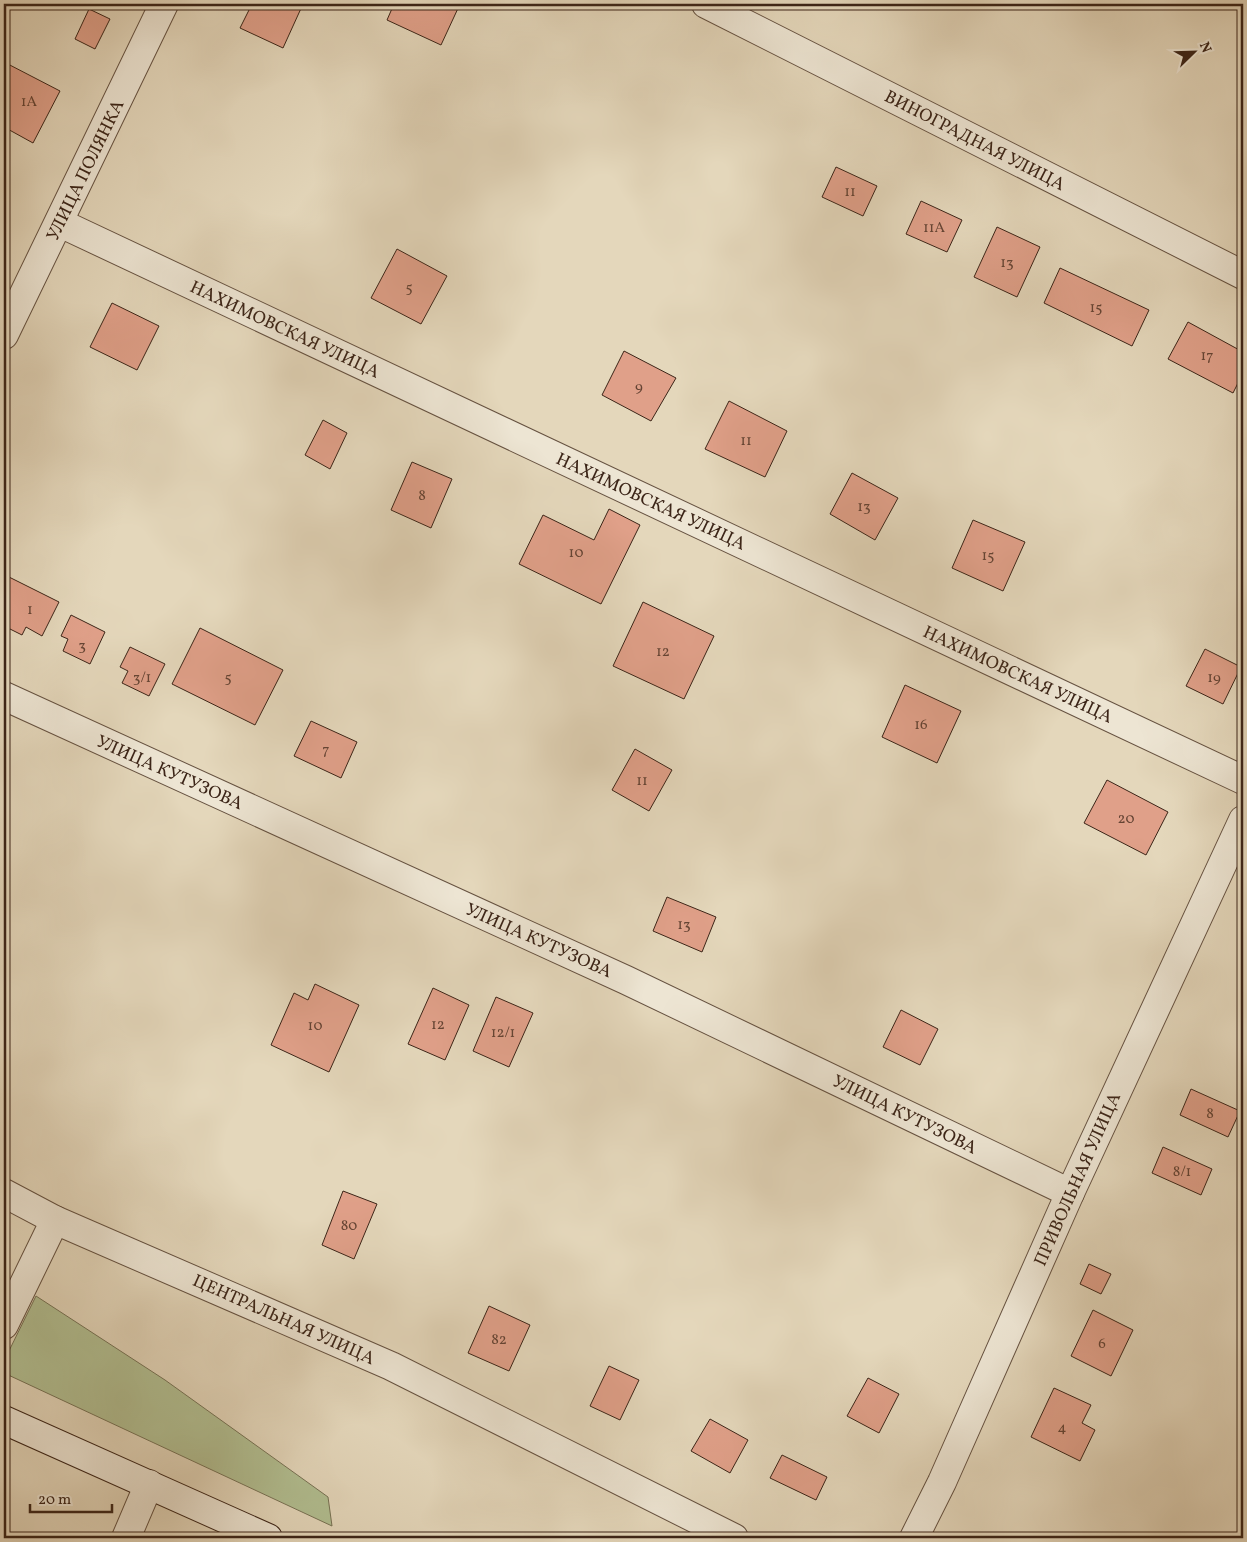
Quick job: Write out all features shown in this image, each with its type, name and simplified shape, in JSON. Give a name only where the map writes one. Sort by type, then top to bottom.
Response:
[{"type":"street","name":"УЛИЦА ПОЛЯНКА","points":[[4,335],[164,4]]},
{"type":"street","name":"ВИНОГРАДНАЯ УЛИЦА","points":[[706,4],[1243,275]]},
{"type":"street","name":"НАХИМОВСКАЯ УЛИЦА","points":[[60,222],[1243,780]]},
{"type":"street","name":"УЛИЦА КУТУЗОВА","points":[[4,696],[626,980],[1070,1193]]},
{"type":"street","name":"ПРИВОЛЬНАЯ УЛИЦА","points":[[914,1538],[942,1482],[1070,1193],[1243,820]]},
{"type":"street","name":"ЦЕНТРАЛЬНАЯ УЛИЦА","points":[[4,1193],[55,1220],[391,1366],[734,1538]]},
{"type":"street","points":[[4,1324],[55,1220]]},
{"type":"street","points":[[4,1420],[268,1538]]},
{"type":"street","points":[[126,1538],[150,1484]]},
{"type":"green space","points":[[36,1296],[165,1380],[328,1497],[332,1526],[4,1373],[4,1361]]},
{"type":"building","points":[[252,4],[303,4],[283,48],[240,28]]},
{"type":"building","points":[[394,4],[460,4],[441,45],[387,20]]},
{"type":"building","points":[[89,9],[110,19],[95,49],[75,39]]},
{"type":"building","points":[[4,62],[60,91],[33,143],[4,127],[8,113],[4,111]]},
{"type":"building","points":[[836,167],[877,186],[863,216],[822,197]]},
{"type":"building","points":[[921,201],[962,220],[947,252],[906,234]]},
{"type":"building","points":[[997,227],[1040,247],[1017,297],[974,277]]},
{"type":"building","points":[[397,249],[447,276],[421,324],[371,298]]},
{"type":"building","points":[[1060,268],[1149,310],[1132,346],[1044,303]]},
{"type":"building","points":[[112,303],[159,326],[137,370],[90,347]]},
{"type":"building","points":[[1188,322],[1243,352],[1243,373],[1233,393],[1168,359]]},
{"type":"building","points":[[624,351],[676,378],[651,421],[602,395]]},
{"type":"building","points":[[729,401],[787,431],[765,477],[705,449]]},
{"type":"building","points":[[323,420],[347,433],[330,469],[305,455]]},
{"type":"building","points":[[412,462],[452,479],[431,528],[391,510]]},
{"type":"building","points":[[852,473],[898,498],[875,540],[830,514]]},
{"type":"building","points":[[609,509],[640,525],[601,604],[519,564],[543,515],[594,540]]},
{"type":"building","points":[[973,520],[1025,542],[1003,591],[952,568]]},
{"type":"building","points":[[7,576],[59,602],[42,636],[26,627],[22,635],[4,626],[7,617],[4,616],[4,582]]},
{"type":"building","points":[[643,602],[714,636],[684,699],[613,666]]},
{"type":"building","points":[[71,615],[105,632],[90,664],[63,651],[68,639],[61,636]]},
{"type":"building","points":[[200,628],[283,670],[255,725],[172,684]]},
{"type":"building","points":[[130,647],[165,664],[149,696],[122,683],[128,671],[120,667]]},
{"type":"building","points":[[1205,649],[1241,667],[1223,704],[1186,686]]},
{"type":"building","points":[[905,685],[961,711],[937,763],[882,737]]},
{"type":"building","points":[[311,721],[357,742],[341,778],[294,756]]},
{"type":"building","points":[[635,749],[672,770],[649,811],[612,790]]},
{"type":"building","points":[[1107,780],[1168,812],[1146,855],[1084,823]]},
{"type":"building","points":[[667,897],[716,917],[702,952],[653,931]]},
{"type":"building","points":[[315,984],[359,1005],[329,1072],[271,1045],[294,993],[308,1000]]},
{"type":"building","points":[[433,988],[469,1005],[445,1060],[408,1044]]},
{"type":"building","points":[[496,997],[533,1013],[509,1067],[473,1051]]},
{"type":"building","points":[[901,1010],[938,1029],[920,1065],[883,1047]]},
{"type":"building","points":[[1191,1089],[1240,1111],[1228,1137],[1180,1115]]},
{"type":"building","points":[[1163,1147],[1212,1169],[1201,1195],[1152,1173]]},
{"type":"building","points":[[343,1191],[377,1204],[354,1259],[322,1245]]},
{"type":"building","points":[[1089,1264],[1111,1274],[1101,1294],[1080,1284]]},
{"type":"building","points":[[489,1306],[530,1325],[509,1371],[468,1353]]},
{"type":"building","points":[[1093,1310],[1133,1330],[1111,1376],[1071,1356]]},
{"type":"building","points":[[609,1366],[639,1380],[620,1420],[590,1406]]},
{"type":"building","points":[[868,1378],[899,1394],[879,1433],[847,1416]]},
{"type":"building","points":[[1054,1388],[1091,1405],[1082,1423],[1095,1430],[1080,1461],[1031,1437]]},
{"type":"building","points":[[710,1419],[748,1440],[730,1473],[691,1451]]},
{"type":"building","points":[[782,1455],[827,1477],[816,1500],[770,1478]]}]
